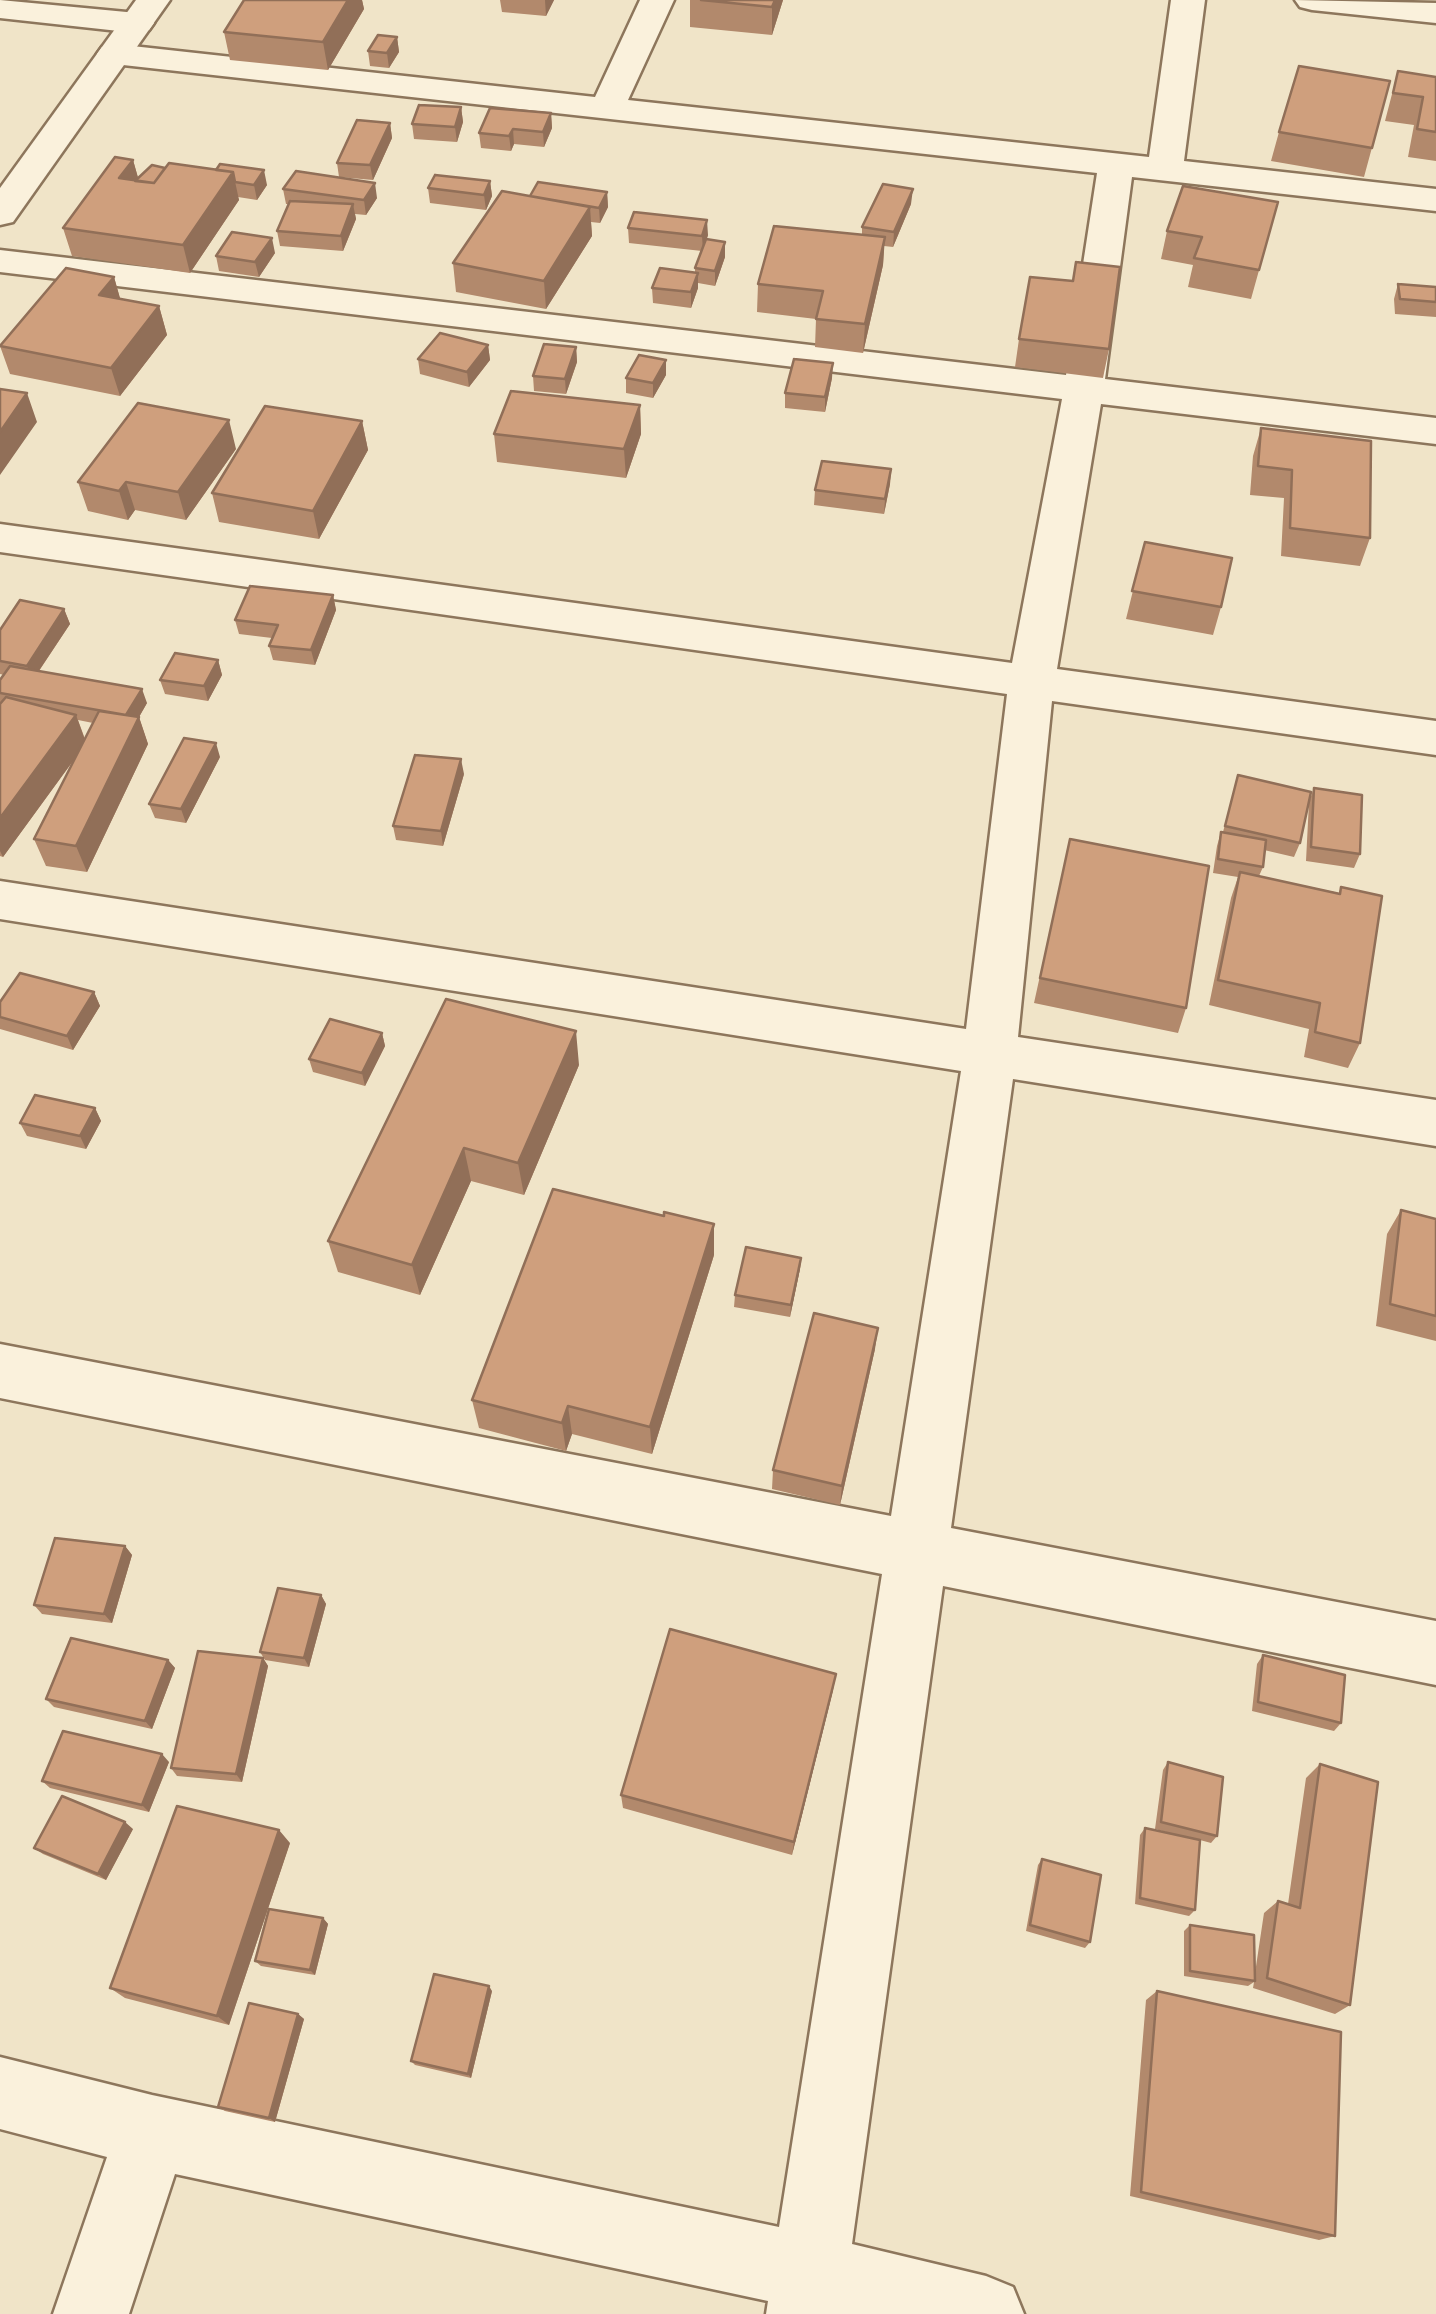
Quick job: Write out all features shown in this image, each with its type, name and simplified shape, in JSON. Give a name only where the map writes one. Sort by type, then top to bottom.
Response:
[{"type":"street","points":[[607,109],[657,0]]},
{"type":"street","points":[[807,2293],[990,1052],[1031,684],[1084,388],[1188,0]]},
{"type":"street","points":[[1312,0],[1436,13]]},
{"type":"street","points":[[0,8],[145,12]]},
{"type":"street","points":[[0,214],[145,12]]},
{"type":"street","points":[[114,54],[1436,200]]},
{"type":"street","points":[[0,261],[1436,431]]},
{"type":"street","points":[[0,538],[1436,738]]},
{"type":"street","points":[[0,900],[1436,1123]]},
{"type":"street","points":[[0,1371],[1436,1654]]},
{"type":"street","points":[[0,2093],[807,2293],[986,2314]]},
{"type":"street","points":[[91,2314],[152,2132]]},
{"type":"building","points":[[244,0],[348,0],[323,42],[224,32]]},
{"type":"building","points":[[701,0],[775,0],[772,7]]},
{"type":"building","points":[[378,35],[397,37],[387,53],[368,51]]},
{"type":"building","points":[[1299,66],[1390,81],[1372,148],[1279,132]]},
{"type":"building","points":[[1398,71],[1436,77],[1436,132],[1417,129],[1423,97],[1393,93]]},
{"type":"building","points":[[419,105],[461,107],[455,127],[412,124]]},
{"type":"building","points":[[490,108],[551,113],[543,132],[513,129],[509,136],[479,133]]},
{"type":"building","points":[[357,120],[390,123],[370,165],[337,163]]},
{"type":"building","points":[[115,157],[133,160],[119,178],[154,183],[169,163],[233,172],[183,245],[63,228]]},
{"type":"building","points":[[220,164],[264,170],[254,185],[235,182],[233,172],[216,170]]},
{"type":"building","points":[[152,165],[165,168],[154,183],[135,181]]},
{"type":"building","points":[[296,171],[375,183],[364,200],[283,189]]},
{"type":"building","points":[[435,175],[490,181],[484,195],[428,188]]},
{"type":"building","points":[[538,182],[607,192],[599,208],[530,196]]},
{"type":"building","points":[[883,184],[913,189],[894,232],[862,227]]},
{"type":"building","points":[[1183,186],[1278,202],[1259,270],[1194,258],[1202,237],[1167,231]]},
{"type":"building","points":[[502,191],[590,207],[544,281],[453,263]]},
{"type":"building","points":[[290,201],[353,204],[341,236],[277,231]]},
{"type":"building","points":[[634,212],[707,220],[702,236],[628,228]]},
{"type":"building","points":[[774,226],[885,237],[865,324],[816,319],[823,291],[758,284]]},
{"type":"building","points":[[232,232],[272,238],[255,262],[216,256]]},
{"type":"building","points":[[706,239],[725,242],[715,271],[695,268]]},
{"type":"building","points":[[1076,262],[1120,267],[1109,349],[1019,339],[1030,277],[1073,281]]},
{"type":"building","points":[[66,268],[114,277],[99,295],[159,306],[111,368],[0,346]]},
{"type":"building","points":[[660,268],[698,273],[691,292],[652,288]]},
{"type":"building","points":[[1398,284],[1436,287],[1436,302],[1400,299]]},
{"type":"building","points":[[440,333],[488,345],[467,372],[418,359]]},
{"type":"building","points":[[544,344],[576,347],[565,379],[533,376]]},
{"type":"building","points":[[639,355],[666,360],[653,383],[626,378]]},
{"type":"building","points":[[794,359],[833,363],[825,397],[785,393]]},
{"type":"building","points":[[0,389],[27,393],[0,432]]},
{"type":"building","points":[[511,391],[640,405],[624,449],[494,434]]},
{"type":"building","points":[[138,403],[229,420],[178,492],[126,482],[119,491],[78,482]]},
{"type":"building","points":[[265,406],[362,421],[313,511],[212,493]]},
{"type":"building","points":[[1261,428],[1371,441],[1370,538],[1290,528],[1292,470],[1258,466]]},
{"type":"building","points":[[822,461],[891,469],[885,499],[815,490]]},
{"type":"building","points":[[1145,542],[1232,558],[1221,607],[1132,591]]},
{"type":"building","points":[[250,586],[333,595],[311,650],[269,646],[278,625],[235,620]]},
{"type":"building","points":[[20,600],[64,609],[27,666],[0,661],[0,630]]},
{"type":"building","points":[[175,653],[218,660],[204,686],[160,680]]},
{"type":"building","points":[[10,666],[142,689],[126,715],[0,693],[0,680]]},
{"type":"building","points":[[6,697],[76,715],[0,818],[0,704]]},
{"type":"building","points":[[99,711],[139,717],[76,846],[34,839]]},
{"type":"building","points":[[184,738],[216,743],[181,809],[149,804]]},
{"type":"building","points":[[415,755],[461,759],[441,831],[393,826]]},
{"type":"building","points":[[1238,775],[1311,792],[1300,843],[1225,826]]},
{"type":"building","points":[[1314,788],[1362,795],[1360,854],[1311,847]]},
{"type":"building","points":[[1221,832],[1266,840],[1263,867],[1218,859]]},
{"type":"building","points":[[1070,839],[1209,866],[1186,1008],[1040,978]]},
{"type":"building","points":[[1240,872],[1340,894],[1341,887],[1382,896],[1360,1043],[1315,1032],[1320,1003],[1218,980]]},
{"type":"building","points":[[20,973],[94,992],[67,1036],[0,1017],[0,1002]]},
{"type":"building","points":[[446,999],[576,1031],[518,1163],[464,1148],[412,1265],[328,1241]]},
{"type":"building","points":[[330,1019],[382,1033],[362,1073],[309,1059]]},
{"type":"building","points":[[35,1095],[95,1108],[80,1136],[20,1123]]},
{"type":"building","points":[[553,1189],[714,1224],[650,1427],[568,1406],[562,1423],[472,1400]]},
{"type":"building","points":[[1401,1210],[1436,1219],[1436,1316],[1390,1304]]},
{"type":"building","points":[[746,1247],[801,1258],[791,1305],[735,1295]]},
{"type":"building","points":[[814,1313],[878,1328],[842,1486],[773,1470]]},
{"type":"building","points":[[55,1538],[125,1546],[104,1614],[34,1605]]},
{"type":"building","points":[[278,1588],[321,1595],[304,1658],[260,1652]]},
{"type":"building","points":[[670,1629],[836,1674],[794,1842],[621,1795]]},
{"type":"building","points":[[71,1638],[168,1660],[145,1721],[46,1699]]},
{"type":"building","points":[[198,1651],[263,1658],[236,1774],[171,1768]]},
{"type":"building","points":[[1263,1655],[1345,1675],[1341,1723],[1258,1702]]},
{"type":"building","points":[[63,1731],[162,1754],[142,1805],[42,1781]]},
{"type":"building","points":[[1168,1762],[1223,1777],[1217,1836],[1161,1822]]},
{"type":"building","points":[[1320,1764],[1378,1782],[1350,2005],[1267,1978],[1278,1901],[1300,1908]]},
{"type":"building","points":[[62,1796],[125,1822],[98,1874],[34,1848]]},
{"type":"building","points":[[177,1806],[279,1830],[217,2016],[110,1988]]},
{"type":"building","points":[[1145,1828],[1200,1840],[1195,1910],[1140,1898]]},
{"type":"building","points":[[1042,1859],[1101,1875],[1090,1942],[1030,1925]]},
{"type":"building","points":[[269,1909],[323,1918],[310,1970],[255,1961]]},
{"type":"building","points":[[1190,1925],[1254,1935],[1255,1981],[1190,1971]]},
{"type":"building","points":[[434,1974],[489,1986],[468,2074],[411,2061]]},
{"type":"building","points":[[1157,1991],[1341,2032],[1335,2236],[1141,2192]]},
{"type":"building","points":[[249,2003],[298,2014],[269,2118],[218,2107]]}]
